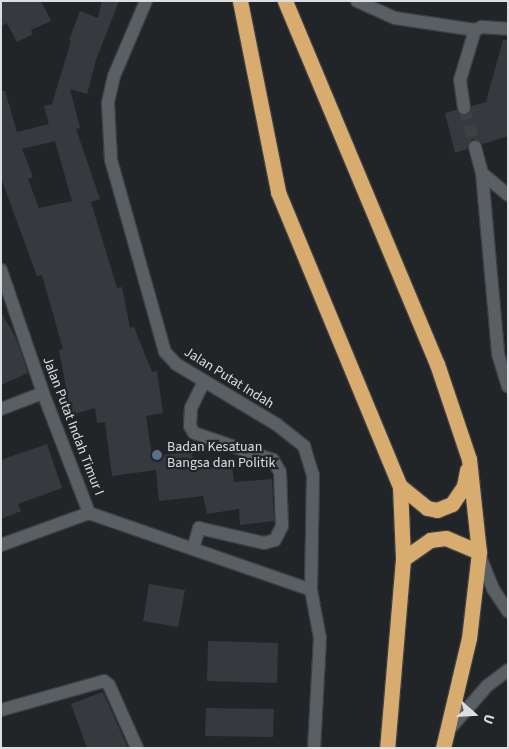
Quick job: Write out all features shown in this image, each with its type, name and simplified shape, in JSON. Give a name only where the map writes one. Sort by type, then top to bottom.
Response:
[{"type":"highway","points":[[240,1],[278,192],[400,486],[403,558],[386,748]]},
{"type":"highway","points":[[286,1],[438,364],[469,459],[479,553],[469,638],[443,748]]},
{"type":"highway","points":[[400,486],[427,508],[437,510],[452,504],[464,486],[469,459]]},
{"type":"highway","points":[[403,558],[430,540],[446,538],[479,553]]},
{"type":"street","name":"Jalan Putat Indah","points":[[146,1],[114,76],[108,103],[112,160],[165,352],[176,364],[276,424],[304,446],[314,475],[311,590],[320,638],[314,748]]},
{"type":"street","points":[[357,1],[395,18],[475,30],[482,27],[508,29]]},
{"type":"street","points":[[464,108],[460,80],[475,30]]},
{"type":"street","points":[[475,147],[482,173],[498,354],[508,387]]},
{"type":"street","points":[[482,173],[508,195]]},
{"type":"street","name":"Jalan Putat Indah Timur I","points":[[1,270],[43,393],[89,513],[311,590]]},
{"type":"street","points":[[498,354],[508,344]]},
{"type":"street","points":[[194,549],[199,528],[264,543],[275,540],[282,526],[280,472],[273,460],[194,433],[190,426],[191,408],[204,381]]},
{"type":"street","points":[[1,409],[43,393]]},
{"type":"street","points":[[1,545],[89,513]]},
{"type":"street","points":[[479,553],[493,589],[508,611]]},
{"type":"street","points":[[447,732],[488,686],[508,670]]},
{"type":"street","points":[[1,710],[104,681],[109,685],[137,748]]},
{"type":"building","points":[[1,1],[41,1],[51,21],[31,30],[33,34],[17,42],[7,23],[1,26]]},
{"type":"building","points":[[102,1],[119,1],[96,60],[87,94],[70,89],[80,128],[76,129],[100,199],[91,202],[117,288],[122,287],[130,328],[134,327],[152,372],[157,371],[163,413],[146,416],[152,456],[192,452],[194,469],[232,466],[234,482],[272,479],[274,521],[240,525],[239,509],[207,514],[203,496],[159,501],[156,470],[112,476],[105,422],[97,423],[95,408],[71,415],[59,350],[63,349],[42,275],[37,276],[1,178],[1,91],[5,91],[17,132],[49,124],[44,106],[52,104],[71,41],[69,40],[80,11],[98,18]],"holes":[[[55,141],[72,201],[39,208],[28,179],[33,177],[22,149]]]},
{"type":"building","points":[[503,40],[508,40],[508,136],[483,144],[472,139],[467,149],[455,153],[445,113],[456,110],[466,116],[472,106],[486,102]]},
{"type":"building","points":[[1,312],[16,338],[28,373],[1,385]]},
{"type":"building","points":[[47,444],[62,488],[18,504],[21,511],[1,519],[1,460]]},
{"type":"building","points":[[149,584],[185,590],[178,627],[143,621]]},
{"type":"building","points":[[208,641],[278,643],[277,683],[207,681]]},
{"type":"building","points":[[103,692],[128,748],[87,748],[71,704]]},
{"type":"building","points":[[206,708],[274,709],[273,737],[205,736]]},
{"type":"tunnel","points":[[464,108],[475,147]]},
{"type":"place","name":"Badan Kesatuan Bangsa dan Politik","points":[[157,455]]}]
